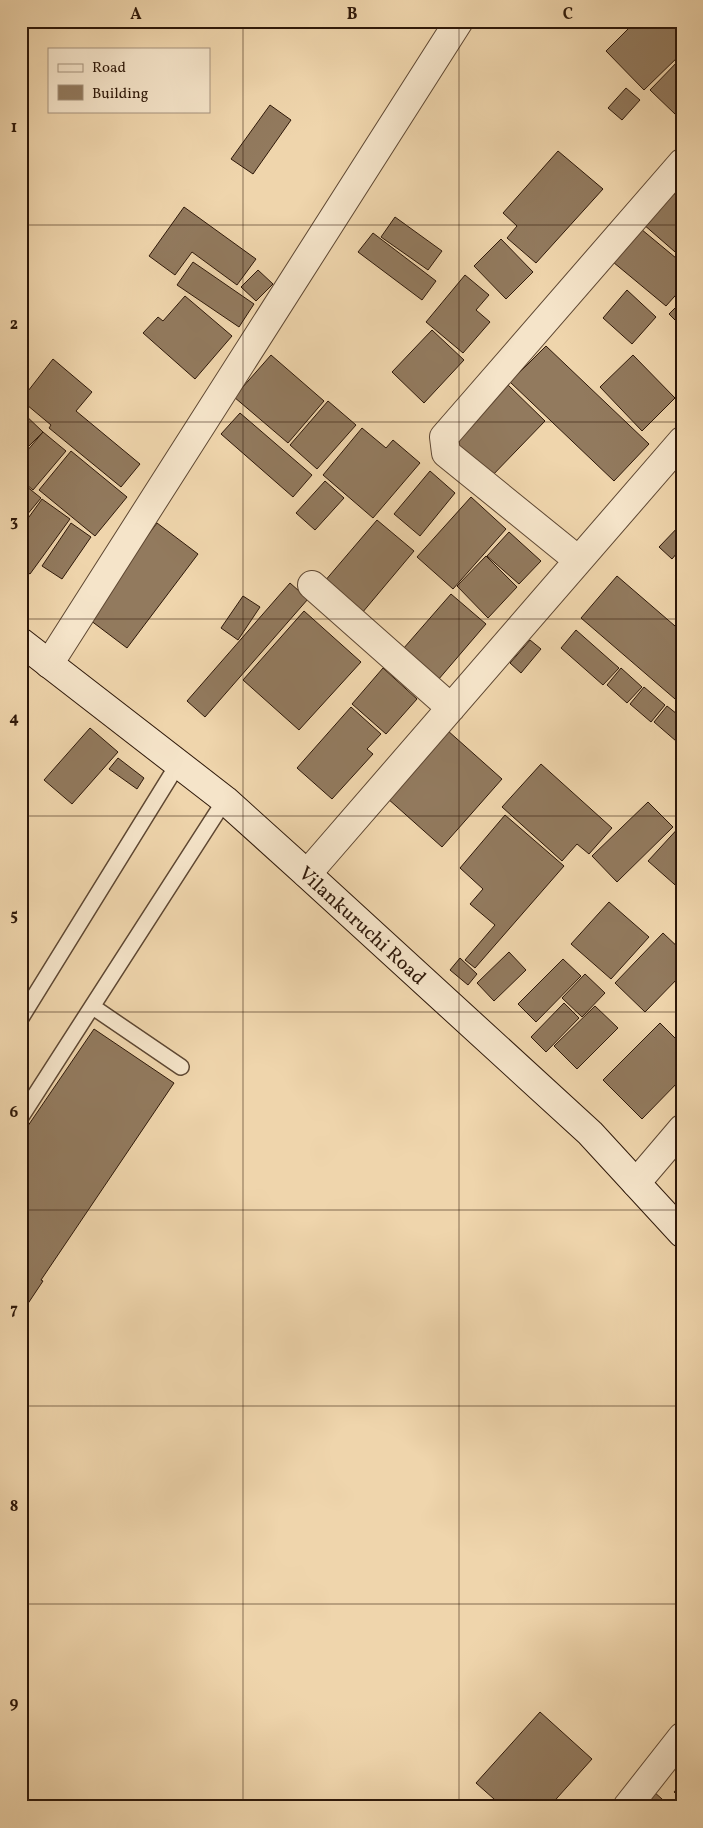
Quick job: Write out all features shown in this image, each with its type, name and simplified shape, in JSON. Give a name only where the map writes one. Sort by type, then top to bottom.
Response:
[{"type":"street","points":[[49,664],[459,21]]},
{"type":"street","points":[[578,560],[446,453],[444,437],[682,163]]},
{"type":"street","points":[[308,874],[682,441]]},
{"type":"street","points":[[312,585],[451,708]]},
{"type":"street","name":"Vilankuruchi Road","points":[[21,642],[224,800],[308,874],[590,1133],[682,1233]]},
{"type":"street","points":[[636,1183],[682,1129]]},
{"type":"street","points":[[627,1807],[682,1737]]},
{"type":"lane","points":[[21,1018],[178,764]]},
{"type":"lane","points":[[21,1117],[224,800]]},
{"type":"lane","points":[[93,1006],[181,1067]]},
{"type":"building","points":[[636,21],[682,21],[682,53],[644,90],[606,51]]},
{"type":"building","points":[[682,57],[682,109],[676,115],[650,90]]},
{"type":"building","points":[[626,88],[640,100],[622,120],[608,108]]},
{"type":"building","points":[[270,105],[291,120],[253,174],[231,159]]},
{"type":"building","points":[[558,151],[603,189],[536,263],[507,238],[517,226],[503,213]]},
{"type":"building","points":[[671,191],[682,200],[682,258],[643,224]]},
{"type":"building","points":[[184,207],[256,259],[237,285],[192,252],[175,275],[149,256]]},
{"type":"building","points":[[395,217],[442,251],[428,270],[381,237]]},
{"type":"building","points":[[641,229],[682,263],[682,288],[666,306],[613,262]]},
{"type":"building","points":[[373,233],[436,281],[422,300],[358,252]]},
{"type":"building","points":[[501,239],[533,272],[506,299],[474,266]]},
{"type":"building","points":[[193,262],[254,304],[239,327],[177,285]]},
{"type":"building","points":[[258,270],[273,284],[256,301],[241,287]]},
{"type":"building","points":[[465,275],[489,295],[476,310],[490,322],[463,353],[426,322]]},
{"type":"building","points":[[627,290],[656,317],[632,344],[603,318]]},
{"type":"building","points":[[185,296],[232,336],[195,379],[143,333],[158,317],[163,321]]},
{"type":"building","points":[[682,301],[682,327],[669,314]]},
{"type":"building","points":[[432,330],[464,360],[424,403],[392,372]]},
{"type":"building","points":[[546,346],[649,444],[614,481],[510,382]]},
{"type":"building","points":[[271,355],[324,401],[288,443],[234,397]]},
{"type":"building","points":[[633,355],[675,398],[642,431],[600,387]]},
{"type":"building","points":[[53,359],[92,392],[76,411],[140,464],[121,487],[49,428],[51,425],[21,400]]},
{"type":"building","points":[[507,384],[545,421],[489,479],[451,442]]},
{"type":"building","points":[[328,401],[356,425],[317,469],[290,445]]},
{"type":"building","points":[[21,411],[43,432],[21,454]]},
{"type":"building","points":[[240,413],[312,475],[293,497],[221,434]]},
{"type":"building","points":[[362,428],[386,448],[393,440],[420,463],[373,518],[323,475]]},
{"type":"building","points":[[43,432],[66,451],[33,490],[21,480],[21,458]]},
{"type":"building","points":[[71,451],[127,497],[95,536],[39,490]]},
{"type":"building","points":[[430,471],[455,493],[420,536],[394,514]]},
{"type":"building","points":[[325,481],[344,498],[315,530],[296,513]]},
{"type":"building","points":[[21,482],[41,498],[21,522]]},
{"type":"building","points":[[471,497],[506,529],[453,589],[417,557]]},
{"type":"building","points":[[42,499],[70,519],[30,574],[21,568],[21,528]]},
{"type":"building","points":[[377,520],[414,551],[362,613],[324,582]]},
{"type":"building","points":[[71,523],[91,537],[62,579],[42,566]]},
{"type":"building","points":[[157,523],[198,554],[127,648],[86,617]]},
{"type":"building","points":[[682,523],[682,547],[672,559],[659,547]]},
{"type":"building","points":[[509,532],[541,561],[519,584],[487,556]]},
{"type":"building","points":[[486,556],[517,587],[488,618],[457,586]]},
{"type":"building","points":[[617,576],[682,632],[682,705],[581,618]]},
{"type":"building","points":[[290,583],[308,599],[205,717],[187,701]]},
{"type":"building","points":[[451,594],[486,624],[438,680],[403,649]]},
{"type":"building","points":[[243,596],[260,607],[238,640],[221,628]]},
{"type":"building","points":[[304,611],[361,662],[299,730],[243,680]]},
{"type":"building","points":[[576,630],[619,668],[603,685],[561,648]]},
{"type":"building","points":[[530,640],[541,649],[521,673],[510,663]]},
{"type":"building","points":[[383,668],[417,699],[386,734],[352,704]]},
{"type":"building","points":[[621,668],[642,687],[627,703],[607,685]]},
{"type":"building","points":[[644,687],[665,705],[651,722],[630,704]]},
{"type":"building","points":[[667,706],[682,718],[682,734],[676,741],[654,722]]},
{"type":"building","points":[[351,707],[381,734],[367,749],[373,754],[332,799],[297,768]]},
{"type":"building","points":[[90,728],[118,752],[72,804],[44,780]]},
{"type":"building","points":[[447,730],[502,779],[442,847],[387,798]]},
{"type":"building","points":[[118,758],[144,778],[137,789],[109,769]]},
{"type":"building","points":[[541,764],[612,828],[589,854],[577,844],[562,861],[502,807]]},
{"type":"building","points":[[648,802],[673,827],[617,882],[592,856]]},
{"type":"building","points":[[505,815],[564,866],[475,968],[465,960],[495,925],[470,904],[483,889],[460,868]]},
{"type":"building","points":[[682,824],[682,891],[648,861]]},
{"type":"building","points":[[609,902],[649,937],[611,979],[571,944]]},
{"type":"building","points":[[663,933],[682,951],[682,974],[645,1012],[615,983]]},
{"type":"building","points":[[509,952],[526,970],[494,1001],[477,983]]},
{"type":"building","points":[[460,958],[477,974],[468,985],[450,970]]},
{"type":"building","points":[[563,959],[581,976],[536,1022],[518,1004]]},
{"type":"building","points":[[585,974],[605,993],[582,1017],[562,998]]},
{"type":"building","points":[[564,1003],[579,1018],[546,1052],[531,1037]]},
{"type":"building","points":[[595,1006],[618,1028],[577,1069],[554,1046]]},
{"type":"building","points":[[660,1023],[682,1045],[682,1078],[642,1119],[603,1080]]},
{"type":"building","points":[[94,1029],[174,1083],[41,1280],[43,1281],[21,1314],[21,1136]]},
{"type":"building","points":[[540,1712],[592,1759],[549,1807],[503,1807],[476,1783]]},
{"type":"building","points":[[682,1783],[682,1800],[674,1792]]},
{"type":"building","points":[[653,1791],[671,1807],[638,1807]]}]
